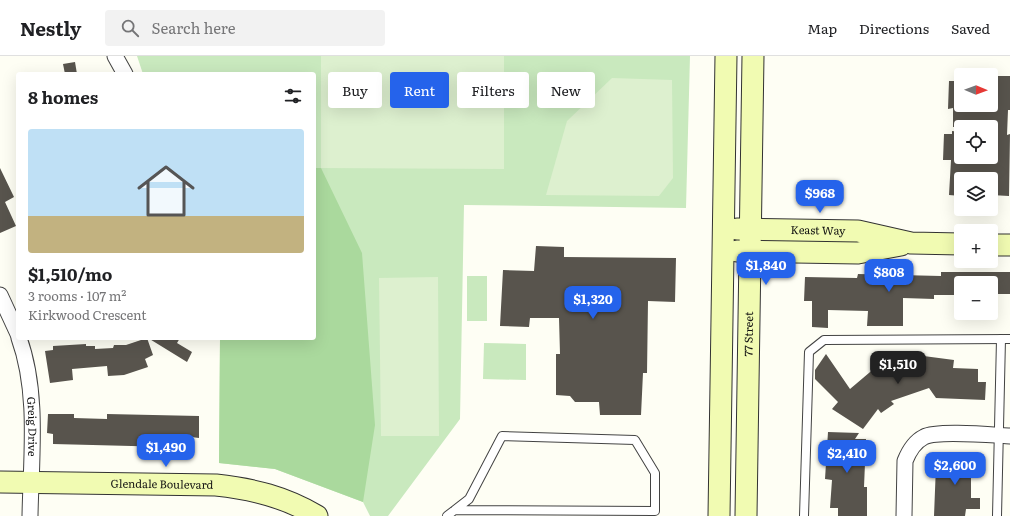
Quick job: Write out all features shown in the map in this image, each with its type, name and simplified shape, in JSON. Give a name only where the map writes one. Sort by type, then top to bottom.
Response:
[{"type":"main road","points":[[719,516],[726,56]]},
{"type":"main road","name":"77 Street","points":[[746,516],[753,56]]},
{"type":"main road","name":"Keast Way","points":[[723,229],[858,232],[911,243],[954,244]]},
{"type":"main road","name":"Keast Way","points":[[723,251],[858,252],[911,243]]},
{"type":"main road","points":[[998,245],[1010,245]]},
{"type":"main road","name":"Glendale Boulevard","points":[[0,482],[30,484],[216,486],[242,488],[275,496],[300,506],[317,516]]},
{"type":"street","points":[[115,56],[124,72]]},
{"type":"street","points":[[0,295],[16,325]]},
{"type":"street","name":"Greig Drive","points":[[20,340],[26,360],[30,392],[30,516]]},
{"type":"street","points":[[904,516],[905,461],[910,449],[919,440],[934,434],[1004,436]]},
{"type":"lane","points":[[997,516],[1004,436],[1001,339]]},
{"type":"lane","points":[[804,516],[809,352],[824,340],[1010,339]]},
{"type":"lane","points":[[447,516],[469,499],[502,436],[635,440],[655,474],[655,511],[455,510]]},
{"type":"green space","points":[[137,56],[690,56],[686,208],[464,205],[460,419],[388,516],[370,516],[363,502],[275,469],[219,463],[220,340],[316,340],[316,72],[142,72]]},
{"type":"green space","points":[[321,56],[504,56],[504,72],[457,72],[457,108],[504,108],[504,169],[321,168]]},
{"type":"green space","points":[[612,78],[672,80],[673,178],[659,196],[546,195],[567,121],[581,108],[595,108],[595,94]]},
{"type":"green space","points":[[316,168],[321,168],[362,253],[375,425],[363,502],[275,469],[219,463],[220,340],[316,340]]},
{"type":"green space","points":[[467,276],[487,276],[487,321],[467,321]]},
{"type":"green space","points":[[438,277],[439,436],[381,436],[379,278]]},
{"type":"green space","points":[[484,343],[526,344],[526,380],[483,379]]},
{"type":"building","points":[[75,62],[77,72],[65,72],[63,64]]},
{"type":"building","points":[[998,76],[1010,76],[1010,110],[1008,110],[1007,135],[1010,134],[1009,196],[998,195],[998,172],[954,172],[954,195],[949,195],[951,160],[943,160],[944,134],[952,134],[952,131],[954,131],[954,164],[998,164],[998,120],[954,120],[953,127],[953,108],[948,109],[949,81],[954,81],[954,112],[998,112]]},
{"type":"building","points":[[0,168],[14,197],[5,202],[16,226],[0,233]]},
{"type":"building","points":[[536,246],[564,247],[564,257],[676,258],[675,302],[648,301],[647,373],[643,373],[641,415],[600,415],[599,402],[575,402],[570,396],[556,395],[556,354],[560,354],[559,318],[530,318],[529,327],[500,326],[503,270],[534,271]]},
{"type":"building","points":[[941,272],[1010,272],[1010,294],[998,294],[998,276],[954,276],[954,295],[934,295],[934,299],[903,298],[903,326],[867,326],[868,311],[828,310],[828,328],[812,327],[812,301],[804,301],[805,277],[857,278],[858,274],[941,276]]},
{"type":"building","points":[[141,340],[148,340],[153,355],[145,359],[148,367],[124,375],[108,376],[107,366],[72,369],[73,380],[50,383],[45,351],[53,350],[53,346],[86,344],[86,346],[95,346],[95,349],[113,348],[114,345],[126,345]]},
{"type":"building","points":[[151,340],[179,340],[177,343],[192,352],[187,362]]},
{"type":"building","points":[[826,354],[850,389],[876,367],[916,355],[954,360],[953,368],[978,369],[978,382],[986,382],[985,400],[936,398],[929,388],[891,401],[894,404],[881,413],[878,409],[863,429],[832,409],[838,402],[815,379],[815,370]]},
{"type":"building","points":[[48,414],[74,414],[74,418],[107,419],[107,414],[199,416],[199,438],[191,437],[191,446],[171,445],[171,447],[53,444],[53,434],[47,433]]},
{"type":"building","points":[[828,432],[859,433],[855,439],[866,439],[864,487],[867,487],[867,516],[838,516],[838,508],[830,508],[832,480],[825,479]]},
{"type":"building","points":[[946,452],[976,452],[976,463],[971,463],[971,498],[980,498],[980,509],[966,509],[965,516],[934,516],[936,465],[946,465]]}]
